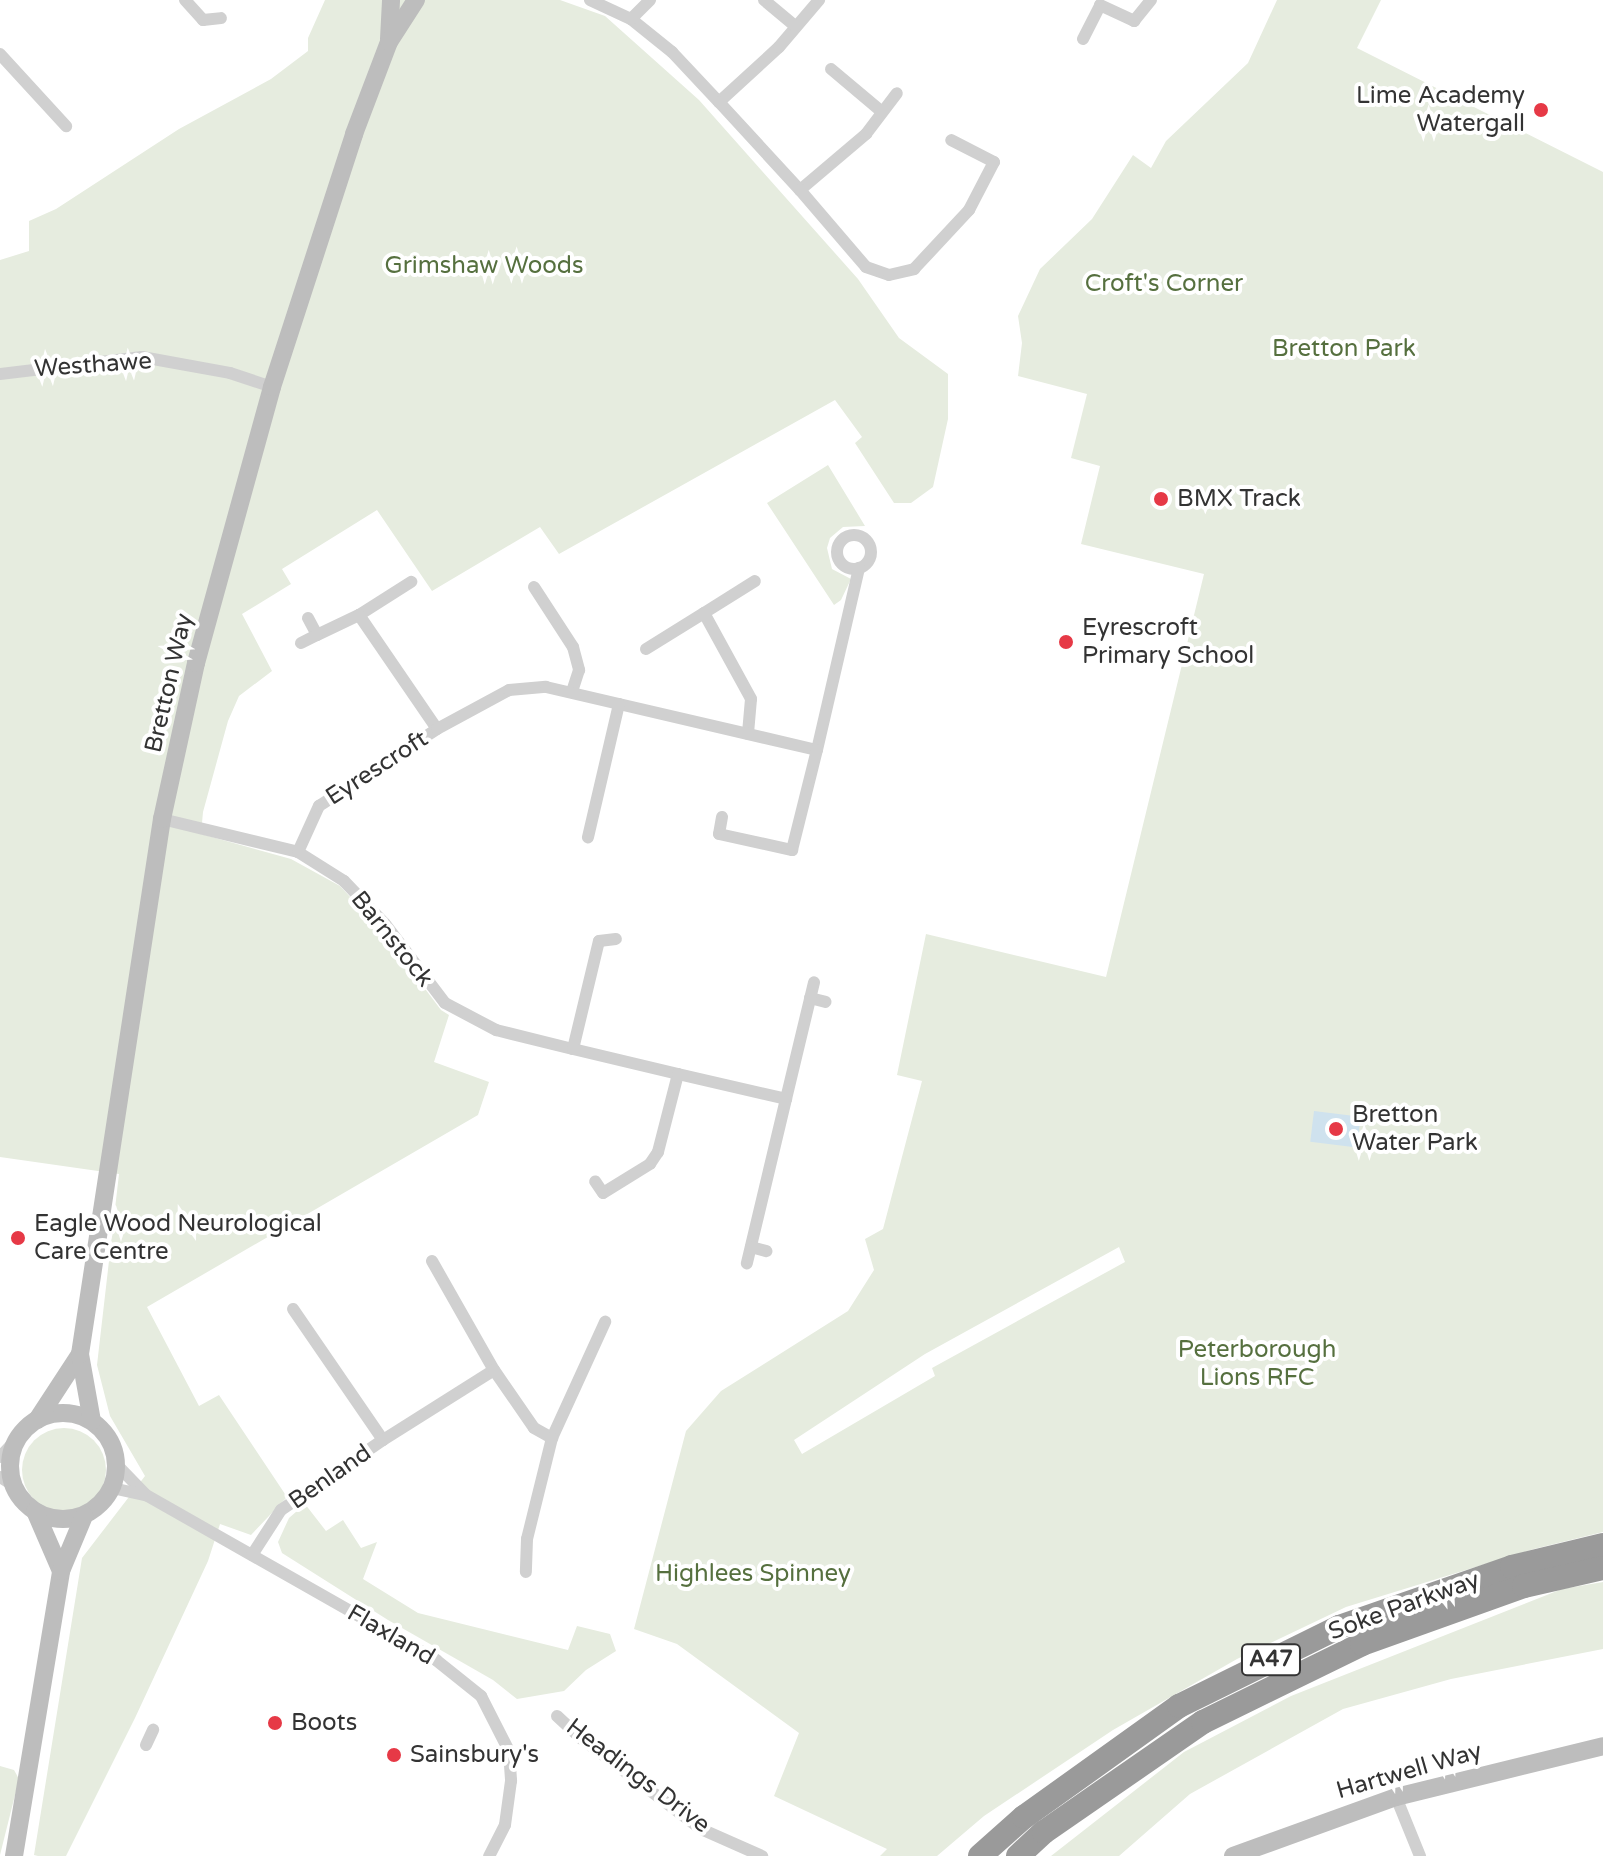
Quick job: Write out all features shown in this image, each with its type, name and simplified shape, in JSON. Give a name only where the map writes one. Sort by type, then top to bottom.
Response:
[{"type":"highway","name":"Soke Parkway","points":[[980,1856],[1024,1817],[1179,1706],[1339,1627],[1512,1567],[1603,1545]]},
{"type":"highway","name":"Soke Parkway","points":[[1018,1856],[1044,1832],[1203,1722],[1362,1644],[1524,1586],[1603,1568]]},
{"type":"street","points":[[185,0],[199,25],[221,18]]},
{"type":"street","name":"Bretton Way","points":[[389,42],[391,0]]},
{"type":"street","name":"Bretton Way","points":[[92,1421],[80,1354],[162,819],[201,642],[272,387],[354,134],[389,42],[416,0]]},
{"type":"street","points":[[590,0],[631,19],[672,52],[800,190],[866,267],[889,275],[914,269],[969,210],[994,162],[951,140]]},
{"type":"street","points":[[631,19],[650,0]]},
{"type":"street","points":[[764,0],[795,26]]},
{"type":"street","points":[[719,102],[779,47],[819,0]]},
{"type":"street","points":[[1083,39],[1100,5],[1134,21],[1151,0]]},
{"type":"street","points":[[0,54],[66,126]]},
{"type":"street","points":[[831,69],[881,111]]},
{"type":"street","points":[[800,190],[866,134],[897,93]]},
{"type":"street","points":[[53,111],[63,101]]},
{"type":"street","name":"Westhawe","points":[[2,369],[142,357],[230,373],[272,387]]},
{"type":"street","points":[[722,817],[719,834],[792,850],[859,568]]},
{"type":"street","points":[[646,649],[755,581]]},
{"type":"street","points":[[301,643],[359,615],[411,582]]},
{"type":"street","points":[[534,587],[573,647],[579,670],[572,692]]},
{"type":"street","points":[[547,608],[560,599]]},
{"type":"street","points":[[704,613],[751,699],[748,734]]},
{"type":"street","name":"Eyrescroft","points":[[359,615],[437,729]]},
{"type":"street","points":[[308,618],[317,635]]},
{"type":"street","name":"Eyrescroft","points":[[298,852],[319,806],[437,729],[509,690],[546,687],[572,692],[817,750]]},
{"type":"street","points":[[588,837],[619,704]]},
{"type":"street","points":[[579,812],[594,814]]},
{"type":"street","name":"Barnstock","points":[[162,819],[298,852],[344,881],[385,924],[445,1003],[496,1030],[786,1099]]},
{"type":"street","points":[[573,1049],[599,941],[616,939]]},
{"type":"street","points":[[747,1263],[814,982]]},
{"type":"street","points":[[810,998],[826,1002]]},
{"type":"street","points":[[595,1181],[603,1193],[650,1164],[658,1152],[678,1074]]},
{"type":"street","points":[[751,1247],[766,1251]]},
{"type":"street","points":[[432,1261],[494,1370],[534,1428],[552,1438]]},
{"type":"street","name":"Benland","points":[[293,1309],[383,1440]]},
{"type":"street","points":[[526,1572],[527,1539],[552,1438],[605,1322]]},
{"type":"street","name":"Bretton Way","points":[[37,1420],[80,1354]]},
{"type":"street","name":"Benland","points":[[252,1555],[281,1510],[383,1440],[494,1370]]},
{"type":"street","points":[[0,1457],[37,1420],[65,1413],[92,1421],[109,1440],[116,1464],[112,1488],[95,1509],[84,1516],[55,1519],[35,1511]]},
{"type":"street","points":[[18,1438],[7,1481],[35,1511],[61,1571]]},
{"type":"street","name":"Flaxland","points":[[116,1464],[146,1495],[436,1660],[481,1696],[509,1751],[511,1781],[505,1825],[489,1856]]},
{"type":"street","name":"Flaxland","points":[[112,1488],[146,1495]]},
{"type":"street","points":[[14,1856],[61,1571],[84,1516]]},
{"type":"street","name":"Headings Drive","points":[[557,1716],[582,1739],[701,1829],[762,1856]]},
{"type":"street","points":[[146,1745],[153,1730]]},
{"type":"street","name":"Hartwell Way","points":[[1233,1856],[1293,1831],[1396,1797],[1603,1746]]},
{"type":"street","points":[[1396,1797],[1420,1856]]},
{"type":"green space","name":"Grimshaw Woods","points":[[325,0],[560,0],[605,16],[699,100],[858,279],[899,338],[948,374],[948,419],[933,487],[911,503],[894,503],[855,443],[862,437],[835,400],[559,554],[540,527],[432,591],[377,510],[282,569],[291,584],[242,614],[272,671],[239,696],[228,721],[203,812],[201,834],[291,859],[340,886],[380,929],[441,1010],[449,1015],[434,1062],[489,1082],[478,1115],[147,1307],[199,1406],[219,1395],[287,1497],[251,1535],[220,1524],[208,1561],[66,1856],[38,1856],[34,1855],[82,1558],[145,1476],[110,1416],[97,1365],[119,1174],[0,1157],[0,260],[29,251],[29,221],[56,209],[179,129],[271,79],[308,51],[308,38]]},
{"type":"green space","name":"Bretton Park","points":[[1277,0],[1381,0],[1357,48],[1603,172],[1603,1532],[1534,1549],[1346,1607],[1237,1659],[1113,1730],[984,1816],[937,1856],[880,1856],[887,1849],[774,1796],[799,1733],[677,1644],[634,1629],[686,1431],[721,1391],[848,1311],[874,1270],[865,1239],[883,1229],[922,1081],[897,1075],[926,934],[1106,977],[1204,574],[1081,544],[1100,466],[1071,458],[1087,394],[1018,376],[1022,343],[1018,316],[1040,269],[1092,219],[1133,155],[1151,168],[1166,141],[1248,63]],"holes":[[[1119,1247],[1125,1262],[932,1368],[935,1376],[802,1454],[794,1440],[925,1354]]]},
{"type":"green space","points":[[828,465],[865,526],[843,527],[830,538],[827,548],[832,569],[851,579],[841,600],[834,605],[767,503]]},
{"type":"green space","points":[[64,1428],[87,1435],[99,1447],[106,1470],[99,1493],[87,1505],[64,1512],[41,1505],[29,1493],[22,1470],[29,1447],[41,1435]]},
{"type":"green space","points":[[305,1504],[326,1531],[343,1520],[361,1548],[377,1542],[363,1579],[418,1613],[568,1650],[577,1626],[610,1634],[616,1651],[586,1670],[564,1691],[517,1699],[493,1680],[388,1620],[282,1553],[278,1542],[289,1518]]},
{"type":"green space","points":[[1603,1582],[1603,1649],[1451,1679],[1343,1709],[1190,1794],[1119,1856],[1051,1856],[1184,1752],[1291,1696],[1562,1589]]},
{"type":"green space","points":[[0,1766],[14,1770],[19,1779],[0,1855]]},
{"type":"water","name":"Bretton Water Park","points":[[1314,1111],[1361,1117],[1357,1147],[1310,1142]]},
{"type":"place","name":"Lime Academy Watergall","points":[[1541,110]]},
{"type":"place","name":"BMX Track","points":[[1161,499]]},
{"type":"place","name":"Eyrescroft Primary School","points":[[1066,642]]},
{"type":"place","name":"Bretton Water Park","points":[[1336,1129]]},
{"type":"place","name":"Eagle Wood Neurological Care Centre","points":[[18,1238]]},
{"type":"place","name":"Boots","points":[[275,1723]]},
{"type":"place","name":"Sainsbury's","points":[[394,1755]]},
{"type":"park label","name":"Croft's Corner","points":[[1164,284]]},
{"type":"park label","name":"Peterborough Lions RFC","points":[[1257,1364]]},
{"type":"park label","name":"Highlees Spinney","points":[[753,1574]]}]
